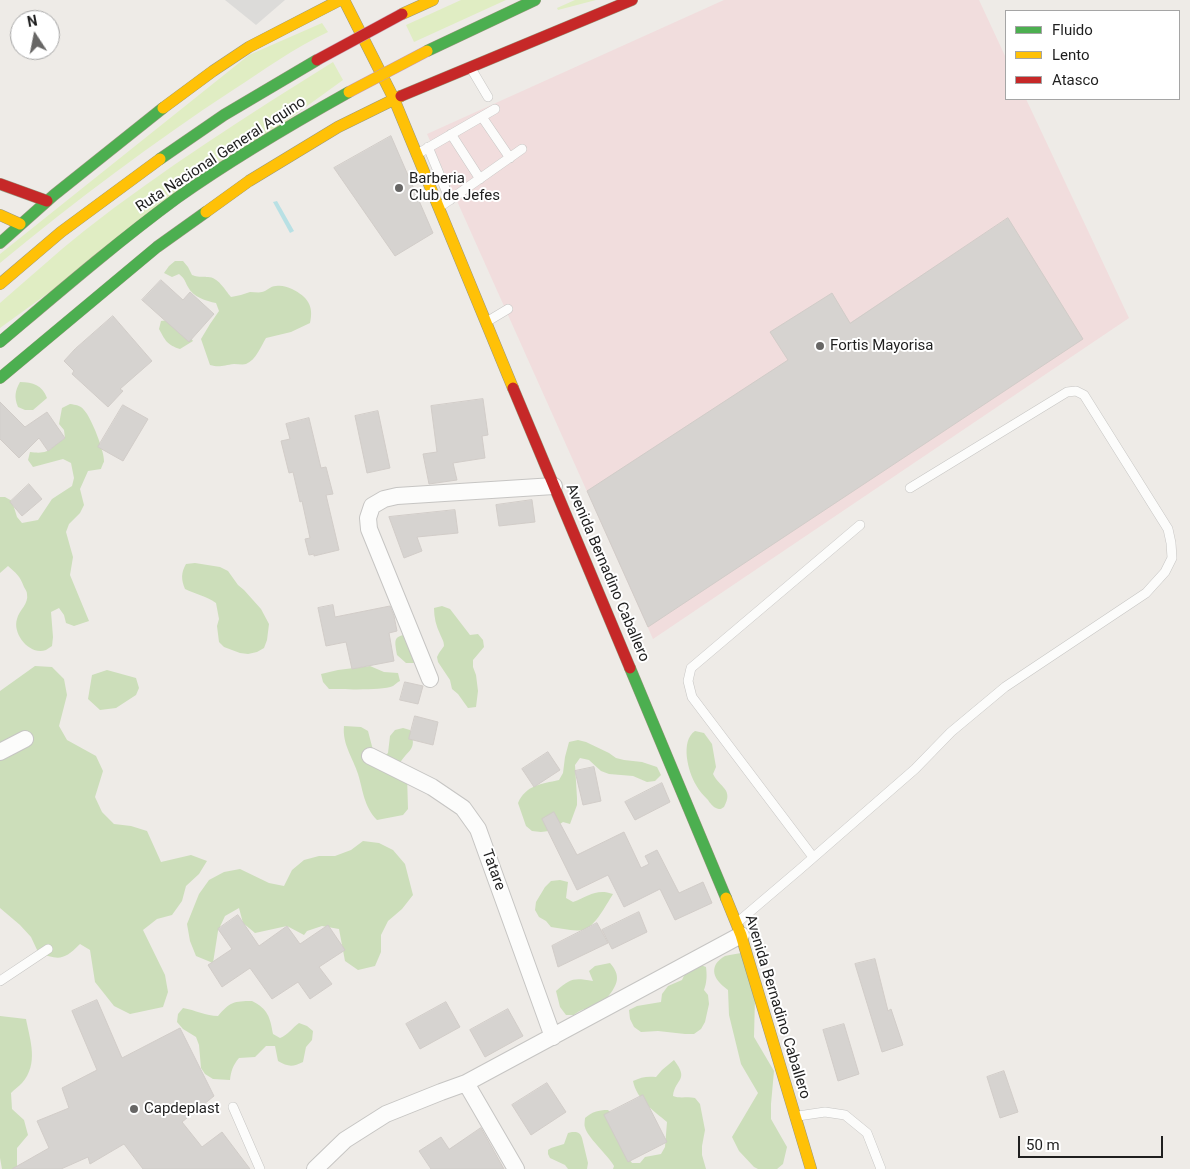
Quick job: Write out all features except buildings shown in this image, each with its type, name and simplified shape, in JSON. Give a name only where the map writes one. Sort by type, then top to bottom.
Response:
[{"type":"main road","points":[[0,229],[12,218],[48,201],[160,110],[219,66],[250,47],[340,0]]},
{"type":"main road","name":"Avenida Bernadino Caballero","points":[[344,0],[394,99],[739,929],[811,1169]]},
{"type":"main road","name":"Ruta Nacional General Aquino","points":[[0,284],[62,232],[137,175],[224,115],[317,60],[402,14],[433,0]]},
{"type":"main road","name":"Ruta Nacional General Aquino","points":[[0,342],[98,259],[157,213],[269,137],[427,51],[535,0]]},
{"type":"main road","points":[[0,378],[157,247],[249,181],[338,127],[394,99],[632,0]]},
{"type":"main road","points":[[32,200],[53,181]]},
{"type":"main road","points":[[0,184],[32,200],[48,201]]},
{"type":"main road","points":[[0,243],[12,218]]},
{"type":"street","points":[[430,679],[369,528],[368,518],[372,506],[384,499],[398,496],[554,486]]},
{"type":"street","points":[[0,752],[25,739]]},
{"type":"street","name":"Tatare","points":[[370,756],[432,787],[463,808],[478,829],[553,1037]]},
{"type":"street","points":[[315,1169],[345,1140],[386,1114],[466,1083],[553,1037],[739,929]]},
{"type":"street","points":[[466,1083],[516,1169]]},
{"type":"lane","points":[[470,67],[488,97]]},
{"type":"lane","points":[[416,154],[496,109]]},
{"type":"lane","points":[[482,117],[510,158]]},
{"type":"lane","points":[[451,134],[480,179]]},
{"type":"lane","points":[[428,148],[450,200]]},
{"type":"lane","points":[[438,208],[522,149]]},
{"type":"lane","points":[[486,323],[508,309]]},
{"type":"lane","points":[[739,929],[814,857],[922,762],[951,732],[1005,687],[1146,593],[1165,572],[1172,558],[1172,543],[1168,529],[1084,395],[1076,391],[1067,392],[910,488]]},
{"type":"lane","points":[[814,857],[692,697],[688,681],[691,668],[860,525]]},
{"type":"lane","points":[[0,981],[48,949]]},
{"type":"lane","points":[[233,1106],[260,1169]]},
{"type":"lane","points":[[796,1116],[825,1112],[845,1114],[867,1134],[881,1169]]},
{"type":"shaded area","points":[[225,0],[285,0],[256,25]]},
{"type":"shaded area","points":[[724,0],[979,0],[1005,56],[1005,100],[1026,100],[1129,318],[653,639],[427,134]]},
{"type":"green space","points":[[461,0],[506,0],[414,42],[406,25]]},
{"type":"green space","points":[[575,0],[596,0],[558,10],[557,8]]},
{"type":"green space","points":[[322,23],[328,32],[279,59],[143,152],[85,195],[0,263],[0,254],[249,55]]},
{"type":"green space","points":[[333,62],[343,80],[0,328],[0,303],[84,231],[175,164]]},
{"type":"green space","points":[[175,261],[183,261],[192,275],[215,279],[231,297],[250,292],[262,292],[274,286],[292,289],[306,299],[311,312],[310,323],[291,332],[266,338],[255,356],[246,364],[210,365],[201,339],[219,311],[216,303],[196,296],[179,274],[172,277],[164,273]]},
{"type":"green space","points":[[169,320],[188,334],[193,341],[180,349],[169,344],[159,329],[161,321]]},
{"type":"green space","points":[[20,382],[40,387],[47,398],[33,410],[25,410],[18,407],[16,394]]},
{"type":"green space","points":[[70,404],[79,406],[87,414],[97,435],[104,457],[101,469],[88,471],[80,489],[84,505],[80,513],[69,524],[66,532],[73,557],[70,575],[89,621],[74,626],[66,623],[64,615],[59,608],[51,612],[52,646],[40,651],[28,647],[17,631],[17,619],[27,598],[27,592],[21,580],[8,566],[0,573],[0,497],[5,497],[12,501],[17,517],[22,523],[38,520],[52,499],[72,486],[74,478],[71,463],[63,459],[33,467],[28,460],[30,452],[37,453],[50,450],[65,438],[64,430],[59,424],[62,408]]},
{"type":"green space","points":[[195,563],[220,567],[228,571],[238,585],[261,609],[269,624],[264,648],[248,654],[240,653],[224,647],[219,642],[217,626],[219,619],[216,603],[185,589],[182,576],[184,567],[186,564]]},
{"type":"green space","points":[[442,606],[450,609],[470,635],[478,634],[483,640],[484,647],[473,660],[478,691],[476,707],[468,708],[452,689],[450,680],[438,662],[437,657],[444,644],[436,625],[434,608]]},
{"type":"green space","points":[[409,634],[418,663],[406,663],[397,655],[397,638]]},
{"type":"green space","points":[[35,666],[52,667],[64,679],[67,695],[59,726],[67,740],[96,756],[103,771],[95,797],[102,812],[114,824],[131,826],[147,831],[161,862],[191,855],[207,861],[199,874],[186,886],[182,901],[172,915],[157,919],[143,930],[165,975],[168,992],[163,1007],[130,1014],[114,1006],[95,982],[90,950],[80,944],[65,956],[56,958],[38,952],[31,937],[0,908],[0,691]]},
{"type":"green space","points":[[370,666],[384,672],[398,673],[400,681],[388,688],[380,689],[329,689],[323,682],[321,674],[338,670]]},
{"type":"green space","points":[[107,670],[136,678],[139,688],[136,695],[116,708],[100,710],[88,699],[92,675]]},
{"type":"green space","points":[[344,726],[361,727],[368,731],[374,754],[382,758],[388,753],[390,736],[395,730],[403,728],[410,730],[412,747],[398,767],[407,775],[408,809],[403,815],[377,820],[369,810],[358,774],[346,745]]},
{"type":"green space","points":[[695,731],[704,733],[712,744],[716,767],[713,774],[727,792],[727,801],[724,807],[720,809],[714,807],[702,793],[690,772],[687,749],[690,736]]},
{"type":"green space","points":[[578,740],[586,742],[616,758],[642,762],[657,767],[661,775],[655,781],[647,782],[633,776],[609,774],[601,771],[589,760],[580,758],[575,765],[577,805],[570,824],[563,822],[549,831],[532,831],[526,826],[518,803],[521,797],[535,786],[559,780],[563,773],[569,742]]},
{"type":"green space","points":[[363,841],[379,843],[393,850],[405,864],[413,895],[402,909],[388,921],[381,935],[381,952],[375,966],[358,970],[345,961],[339,929],[322,926],[307,931],[304,935],[287,926],[255,933],[243,923],[239,908],[225,916],[218,931],[213,963],[196,956],[190,941],[187,924],[199,894],[209,880],[224,872],[240,869],[269,883],[284,886],[292,870],[304,860],[319,856],[335,856],[351,850]]},
{"type":"green space","points":[[560,880],[568,882],[566,898],[573,902],[597,892],[613,894],[592,925],[583,930],[575,931],[551,927],[539,917],[535,910],[536,902],[551,881]]},
{"type":"green space","points":[[741,953],[755,997],[754,1037],[774,1071],[771,1119],[787,1147],[783,1164],[777,1169],[758,1169],[754,1167],[739,1151],[732,1137],[758,1093],[741,1064],[729,1015],[728,990],[719,982],[714,968],[725,956]]},
{"type":"green space","points":[[610,963],[615,970],[617,978],[610,994],[596,1006],[577,1012],[574,1015],[566,1015],[560,1007],[556,991],[573,980],[593,981],[589,971],[595,966]]},
{"type":"green space","points":[[698,964],[706,967],[704,990],[708,995],[709,1004],[705,1022],[701,1029],[694,1034],[685,1034],[658,1031],[641,1032],[634,1027],[630,1019],[629,1010],[637,1006],[661,1002],[662,994],[668,986],[682,980],[689,965]]},
{"type":"green space","points":[[252,1001],[265,1010],[273,1034],[280,1038],[299,1023],[313,1031],[312,1040],[306,1047],[303,1062],[291,1066],[278,1061],[275,1046],[266,1046],[255,1057],[239,1058],[235,1063],[230,1080],[213,1079],[205,1074],[201,1068],[199,1045],[196,1037],[183,1029],[177,1022],[178,1014],[183,1008],[218,1016],[233,1003]]},
{"type":"green space","points":[[0,1016],[26,1019],[32,1052],[32,1060],[27,1076],[11,1093],[12,1109],[24,1120],[28,1135],[17,1148],[17,1169],[2,1169],[0,1158]]},
{"type":"green space","points":[[674,1060],[679,1067],[681,1076],[673,1096],[695,1098],[700,1104],[705,1130],[702,1155],[706,1169],[613,1169],[614,1166],[586,1131],[585,1118],[595,1112],[608,1110],[621,1123],[627,1156],[632,1163],[640,1163],[645,1157],[661,1154],[665,1147],[667,1122],[642,1099],[633,1081],[644,1077],[656,1077]]},
{"type":"green space","points":[[568,1133],[578,1133],[581,1136],[588,1163],[587,1169],[568,1169],[565,1165],[550,1158],[548,1154],[548,1150],[551,1148],[564,1144]]},
{"type":"water","points":[[277,201],[294,231],[290,233],[273,202]]},
{"type":"traffic: fast","points":[[427,51],[535,0]]},
{"type":"traffic: fast","points":[[160,159],[224,115],[317,60]]},
{"type":"traffic: fast","points":[[0,342],[109,250],[177,198],[262,143],[349,92]]},
{"type":"traffic: fast","points":[[0,243],[54,195],[163,108]]},
{"type":"traffic: fast","points":[[0,378],[157,247],[206,212]]},
{"type":"traffic: fast","points":[[630,668],[726,898]]},
{"type":"traffic: slow","points":[[163,108],[249,47],[340,0]]},
{"type":"traffic: slow","points":[[344,0],[394,99],[513,388]]},
{"type":"traffic: slow","points":[[402,14],[433,0]]},
{"type":"traffic: slow","points":[[349,92],[427,51]]},
{"type":"traffic: slow","points":[[206,212],[249,181],[338,127],[401,96]]},
{"type":"traffic: slow","points":[[0,284],[61,232],[160,159]]},
{"type":"traffic: slow","points":[[0,215],[20,224]]},
{"type":"traffic: slow","points":[[726,898],[741,935],[811,1169]]},
{"type":"traffic: jam","points":[[401,96],[632,0]]},
{"type":"traffic: jam","points":[[317,60],[402,14]]},
{"type":"traffic: jam","points":[[0,184],[47,201]]},
{"type":"traffic: jam","points":[[513,388],[630,668]]},
{"type":"place","name":"Barberia Club de Jefes","points":[[399,188]]},
{"type":"place","name":"Fortis Mayorisa","points":[[820,346]]},
{"type":"place","name":"Capdeplast","points":[[134,1109]]}]
